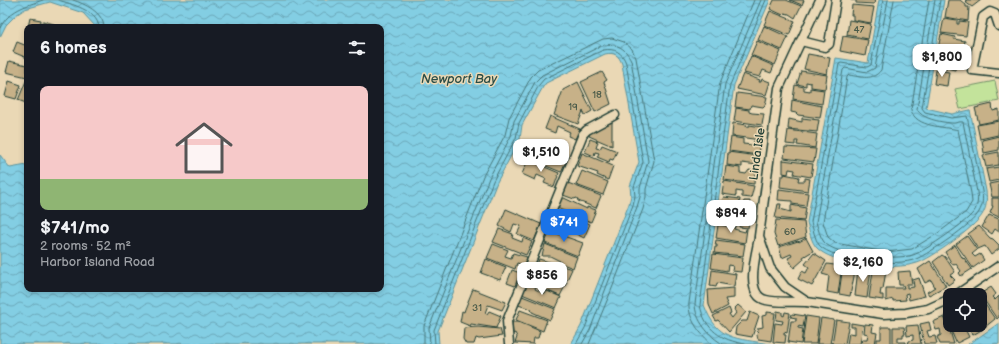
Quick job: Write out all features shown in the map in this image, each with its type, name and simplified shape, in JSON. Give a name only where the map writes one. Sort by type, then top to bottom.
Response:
[{"type":"street","name":"Linda Isle","points":[[820,0],[779,88],[759,236],[770,268],[785,287],[807,302],[883,314],[906,314],[928,309],[943,302]]},
{"type":"street","points":[[801,41],[825,47],[829,44],[836,0]]},
{"type":"street","points":[[999,26],[995,14],[990,12],[983,18],[972,70],[999,73]]},
{"type":"street","points":[[509,344],[507,321],[583,134],[587,130],[615,115]]},
{"type":"street","points":[[759,236],[753,277],[753,287],[757,296],[765,300],[807,302]]},
{"type":"street","points":[[966,288],[998,267]]},
{"type":"green space","points":[[995,81],[999,101],[960,109],[955,89]]},
{"type":"water","name":"Newport Bay","points":[[0,0],[770,0],[734,85],[704,305],[709,317],[722,332],[738,339],[770,344],[571,344],[581,326],[629,204],[631,196],[630,186],[639,162],[622,64],[618,56],[611,53],[605,54],[546,83],[543,87],[522,125],[520,139],[497,182],[438,331],[439,344],[0,344],[0,155],[10,168],[24,166],[24,292],[384,292],[384,24],[93,24],[83,13],[50,2],[25,9],[16,15],[6,25],[0,37]]},
{"type":"water","points":[[879,0],[944,0],[926,108],[952,114],[970,110],[986,191],[986,206],[984,212],[971,227],[932,256],[917,263],[907,265],[864,265],[836,259],[825,254],[813,243],[807,222],[836,58],[868,63]]},
{"type":"water","points":[[999,323],[999,344],[968,344],[972,342]]},
{"type":"building","points":[[774,0],[786,0],[801,6],[795,18],[789,14],[784,13],[783,15],[770,9]]},
{"type":"building","points":[[790,0],[804,0],[802,5]]},
{"type":"building","points":[[856,0],[875,0],[874,4],[856,3]]},
{"type":"building","points":[[948,0],[960,0],[966,5],[966,7],[969,7],[968,21],[945,17]]},
{"type":"building","points":[[967,0],[981,0],[972,7],[965,2]]},
{"type":"building","points":[[852,5],[874,7],[871,23],[853,20],[853,15],[851,15]]},
{"type":"building","points":[[770,11],[795,21],[789,35],[764,25]]},
{"type":"building","points":[[30,18],[41,20],[40,24],[29,24]]},
{"type":"building","points":[[944,18],[957,20],[957,24],[959,24],[959,21],[968,22],[966,36],[941,33]]},
{"type":"building","points":[[849,20],[871,24],[868,39],[847,35]]},
{"type":"building","points":[[43,21],[54,24],[42,24]]},
{"type":"building","points":[[764,26],[788,37],[782,50],[758,40]]},
{"type":"building","points":[[941,34],[965,41],[962,54],[938,49]]},
{"type":"building","points":[[843,36],[868,40],[865,56],[840,51]]},
{"type":"building","points":[[757,41],[781,51],[775,65],[751,55]]},
{"type":"building","points":[[17,42],[24,45],[24,57],[13,52]]},
{"type":"building","points":[[938,51],[963,55],[961,66],[956,65],[955,70],[936,66]]},
{"type":"building","points":[[808,54],[830,58],[827,74],[804,69]]},
{"type":"building","points":[[751,56],[774,66],[771,73],[763,70],[760,77],[744,73]]},
{"type":"building","points":[[9,61],[24,64],[24,76],[6,72]]},
{"type":"building","points":[[936,70],[949,72],[947,86],[934,84]]},
{"type":"building","points":[[801,71],[827,75],[825,89],[811,87],[811,83],[806,82],[806,86],[797,84]]},
{"type":"building","points":[[602,72],[607,80],[604,82],[611,104],[595,112],[581,82]]},
{"type":"building","points":[[743,74],[760,80],[759,82],[761,82],[762,79],[770,82],[766,95],[737,89]]},
{"type":"building","points":[[9,81],[21,85],[16,99],[5,96]]},
{"type":"building","points":[[578,82],[592,111],[585,115],[583,111],[578,124],[554,115],[563,90]]},
{"type":"building","points":[[795,85],[804,87],[804,90],[810,91],[810,88],[824,90],[822,104],[793,99]]},
{"type":"building","points":[[24,86],[24,102],[18,100]]},
{"type":"building","points":[[737,93],[767,97],[765,105],[763,107],[751,105],[750,109],[735,107]]},
{"type":"building","points":[[792,100],[822,106],[820,118],[798,115],[791,112]]},
{"type":"building","points":[[992,104],[993,111],[999,109],[999,120],[979,124],[975,108]]},
{"type":"building","points":[[736,108],[749,110],[749,112],[752,113],[764,114],[762,125],[734,121]]},
{"type":"building","points":[[550,116],[580,129],[575,139],[568,136],[570,132],[557,126],[555,133],[545,129]]},
{"type":"building","points":[[802,118],[819,120],[817,132],[788,129],[789,119],[802,122]]},
{"type":"building","points":[[999,121],[998,135],[980,139],[977,125]]},
{"type":"building","points":[[612,122],[612,146],[589,136],[589,133]]},
{"type":"building","points":[[733,123],[747,125],[746,127],[749,127],[749,125],[762,127],[760,140],[732,136]]},
{"type":"building","points":[[788,130],[817,134],[815,148],[797,145],[798,141],[795,141],[795,145],[786,144]]},
{"type":"building","points":[[999,136],[999,150],[984,153],[982,140]]},
{"type":"building","points":[[731,137],[743,139],[743,144],[753,145],[754,141],[760,141],[758,155],[729,151]]},
{"type":"building","points":[[590,139],[598,142],[596,148],[600,149],[602,145],[617,151],[613,160],[610,159],[609,162],[597,157],[599,153],[595,152],[594,156],[585,152]]},
{"type":"building","points":[[536,146],[567,159],[561,172],[539,163],[540,160],[532,157]]},
{"type":"building","points":[[785,147],[816,149],[814,162],[784,158]]},
{"type":"building","points":[[728,152],[758,156],[757,165],[742,163],[742,167],[727,165]]},
{"type":"building","points":[[999,152],[999,165],[986,167],[983,155]]},
{"type":"building","points":[[582,153],[613,166],[608,180],[597,175],[598,173],[577,166]]},
{"type":"building","points":[[528,160],[559,173],[554,187],[544,183],[546,179],[537,175],[535,180],[522,174]]},
{"type":"building","points":[[783,160],[813,164],[811,177],[794,174],[795,170],[789,169],[788,174],[783,173]]},
{"type":"building","points":[[726,166],[740,168],[740,173],[746,174],[749,170],[755,171],[754,184],[724,180]]},
{"type":"building","points":[[999,167],[999,180],[989,182],[986,169]]},
{"type":"building","points":[[582,171],[608,182],[603,195],[576,185]]},
{"type":"building","points":[[784,174],[799,177],[798,181],[805,181],[805,178],[810,179],[808,191],[780,187],[781,176],[784,176]]},
{"type":"building","points":[[724,181],[754,186],[751,198],[742,197],[742,192],[736,191],[736,196],[722,194]]},
{"type":"building","points":[[999,182],[999,197],[992,197],[989,184]]},
{"type":"building","points":[[568,183],[601,196],[596,208],[578,201],[577,198],[574,199],[563,195]]},
{"type":"building","points":[[779,189],[808,193],[806,206],[792,204],[792,201],[778,200]]},
{"type":"building","points":[[562,197],[587,209],[587,207],[596,210],[591,222],[557,208]]},
{"type":"building","points":[[724,197],[740,199],[739,205],[742,206],[744,201],[750,201],[749,211],[722,209],[721,202]]},
{"type":"building","points":[[992,198],[999,198],[999,217],[990,213],[993,206]]},
{"type":"building","points":[[778,204],[781,204],[780,209],[791,212],[791,205],[806,208],[804,221],[775,218]]},
{"type":"building","points":[[506,209],[541,224],[534,241],[517,234],[521,226],[514,224],[511,232],[499,226]]},
{"type":"building","points":[[556,210],[590,224],[584,238],[576,234],[577,232],[551,222]]},
{"type":"building","points":[[720,210],[750,215],[748,228],[739,227],[740,222],[737,222],[736,226],[718,224]]},
{"type":"building","points":[[989,215],[999,219],[999,232],[995,229],[992,234],[982,227]]},
{"type":"building","points":[[776,220],[804,222],[806,237],[778,246],[774,234]]},
{"type":"building","points":[[718,225],[735,227],[734,229],[745,232],[747,229],[745,243],[716,238]]},
{"type":"building","points":[[979,226],[999,245],[999,249],[991,255],[985,246],[978,249],[968,234]]},
{"type":"building","points":[[499,229],[513,234],[512,238],[522,242],[523,238],[532,242],[526,255],[493,242]]},
{"type":"building","points":[[550,231],[583,243],[578,256],[545,243]]},
{"type":"building","points":[[967,236],[977,250],[972,254],[975,257],[980,254],[984,260],[973,268],[956,244]]},
{"type":"building","points":[[806,238],[813,251],[803,257],[804,259],[794,268],[788,258],[792,256],[791,254],[782,258],[779,247],[798,241],[799,242]]},
{"type":"building","points":[[716,240],[745,244],[743,256],[714,253],[715,247],[717,247],[717,245],[715,245]]},
{"type":"building","points":[[493,244],[508,250],[505,256],[511,258],[513,253],[527,257],[524,265],[517,263],[515,269],[487,258]]},
{"type":"building","points":[[545,244],[577,257],[573,268],[560,263],[560,261],[550,256],[542,256]]},
{"type":"building","points":[[955,245],[963,259],[964,258],[972,269],[961,276],[959,273],[961,271],[956,264],[952,264],[945,252]]},
{"type":"building","points":[[814,253],[826,261],[812,286],[798,279],[802,271],[806,273],[809,267],[805,264]]},
{"type":"building","points":[[713,254],[743,258],[741,272],[732,271],[733,266],[728,265],[727,271],[711,268]]},
{"type":"building","points":[[942,255],[955,272],[950,275],[955,280],[948,285],[933,262]]},
{"type":"building","points":[[486,259],[506,267],[500,280],[481,273]]},
{"type":"building","points":[[539,259],[572,269],[567,280],[536,268]]},
{"type":"building","points":[[930,261],[946,286],[929,295],[927,292],[935,287],[931,280],[925,283],[918,269]]},
{"type":"building","points":[[827,264],[842,266],[838,294],[827,292],[829,276],[822,274]]},
{"type":"building","points":[[843,265],[856,267],[850,296],[839,294]]},
{"type":"building","points":[[858,268],[871,269],[867,298],[855,296]]},
{"type":"building","points":[[535,269],[544,272],[541,278],[553,283],[556,278],[567,282],[560,296],[541,288],[542,286],[529,283]]},
{"type":"building","points":[[875,269],[886,271],[883,289],[881,289],[880,295],[883,295],[883,300],[869,298],[873,271],[875,271]]},
{"type":"building","points":[[512,270],[520,273],[515,286],[507,283]]},
{"type":"building","points":[[712,270],[736,274],[734,286],[717,283],[716,287],[710,286]]},
{"type":"building","points":[[910,271],[912,284],[907,284],[907,288],[914,287],[913,280],[919,278],[925,296],[909,300],[908,293],[905,294],[906,300],[893,301],[893,299],[886,301],[886,288],[904,288],[903,285],[899,285],[898,272]]},
{"type":"building","points":[[527,283],[536,287],[535,289],[545,294],[547,291],[561,297],[556,308],[522,294]]},
{"type":"building","points":[[991,287],[996,294],[992,297],[995,300],[999,296],[999,317],[997,319],[987,304],[987,290]]},
{"type":"building","points":[[734,288],[734,298],[725,299],[728,306],[713,314],[709,305],[708,290]]},
{"type":"building","points":[[473,289],[506,302],[502,310],[488,305],[485,313],[487,314],[489,311],[501,316],[496,328],[471,324],[470,326],[460,322],[462,311],[464,312]]},
{"type":"building","points":[[522,296],[555,309],[550,320],[532,312],[531,309],[518,305]]},
{"type":"building","points":[[738,305],[746,312],[729,332],[718,320],[716,321],[713,316],[729,308],[731,313],[729,314],[732,318],[736,313],[734,309]]},
{"type":"building","points":[[987,307],[995,319],[987,325]]},
{"type":"building","points":[[520,310],[547,320],[543,331],[516,320]]},
{"type":"building","points":[[777,311],[782,312],[782,315],[784,316],[785,312],[790,313],[787,333],[784,332],[784,335],[786,335],[785,343],[773,342],[775,323],[782,324],[783,321],[776,320]]},
{"type":"building","points":[[750,312],[759,316],[752,337],[735,334],[736,327],[742,321],[747,321]]},
{"type":"building","points":[[767,312],[775,313],[771,341],[758,339],[757,335],[758,328],[763,327],[762,316],[767,315]]},
{"type":"building","points":[[792,314],[805,316],[803,327],[798,326],[798,328],[803,329],[801,344],[788,342],[791,321],[796,321],[796,318],[791,317]]},
{"type":"building","points":[[806,316],[819,318],[816,344],[802,344]]},
{"type":"building","points":[[943,317],[943,332],[950,332],[954,344],[940,344],[937,337],[941,335],[940,329],[936,330],[933,322]]},
{"type":"building","points":[[821,318],[834,320],[830,344],[817,344]]},
{"type":"building","points":[[836,320],[849,322],[845,344],[832,344]]},
{"type":"building","points":[[512,322],[519,322],[540,331],[538,338],[534,338],[533,344],[515,343],[517,337],[515,333],[513,334]]},
{"type":"building","points":[[929,322],[931,330],[927,331],[929,337],[935,336],[937,344],[924,344],[920,324]]},
{"type":"building","points":[[851,323],[863,325],[860,344],[847,344],[849,333],[855,334],[855,327],[851,327]]},
{"type":"building","points":[[865,324],[873,325],[872,332],[877,333],[875,344],[862,344],[863,339],[867,339],[868,334],[864,333]]},
{"type":"building","points":[[918,325],[921,344],[908,344],[909,341],[913,340],[913,335],[907,336],[906,326]]},
{"type":"building","points":[[478,327],[500,329],[502,336],[479,339],[476,338],[474,344],[466,344],[463,339],[464,328]]},
{"type":"building","points":[[881,327],[891,327],[891,344],[877,344],[877,339],[881,339]]},
{"type":"building","points":[[893,327],[904,327],[905,334],[903,334],[903,337],[898,337],[898,342],[906,342],[906,344],[893,344]]},
{"type":"building","points":[[952,332],[966,332],[969,337],[957,343]]},
{"type":"building","points":[[971,332],[978,332],[973,335]]}]
